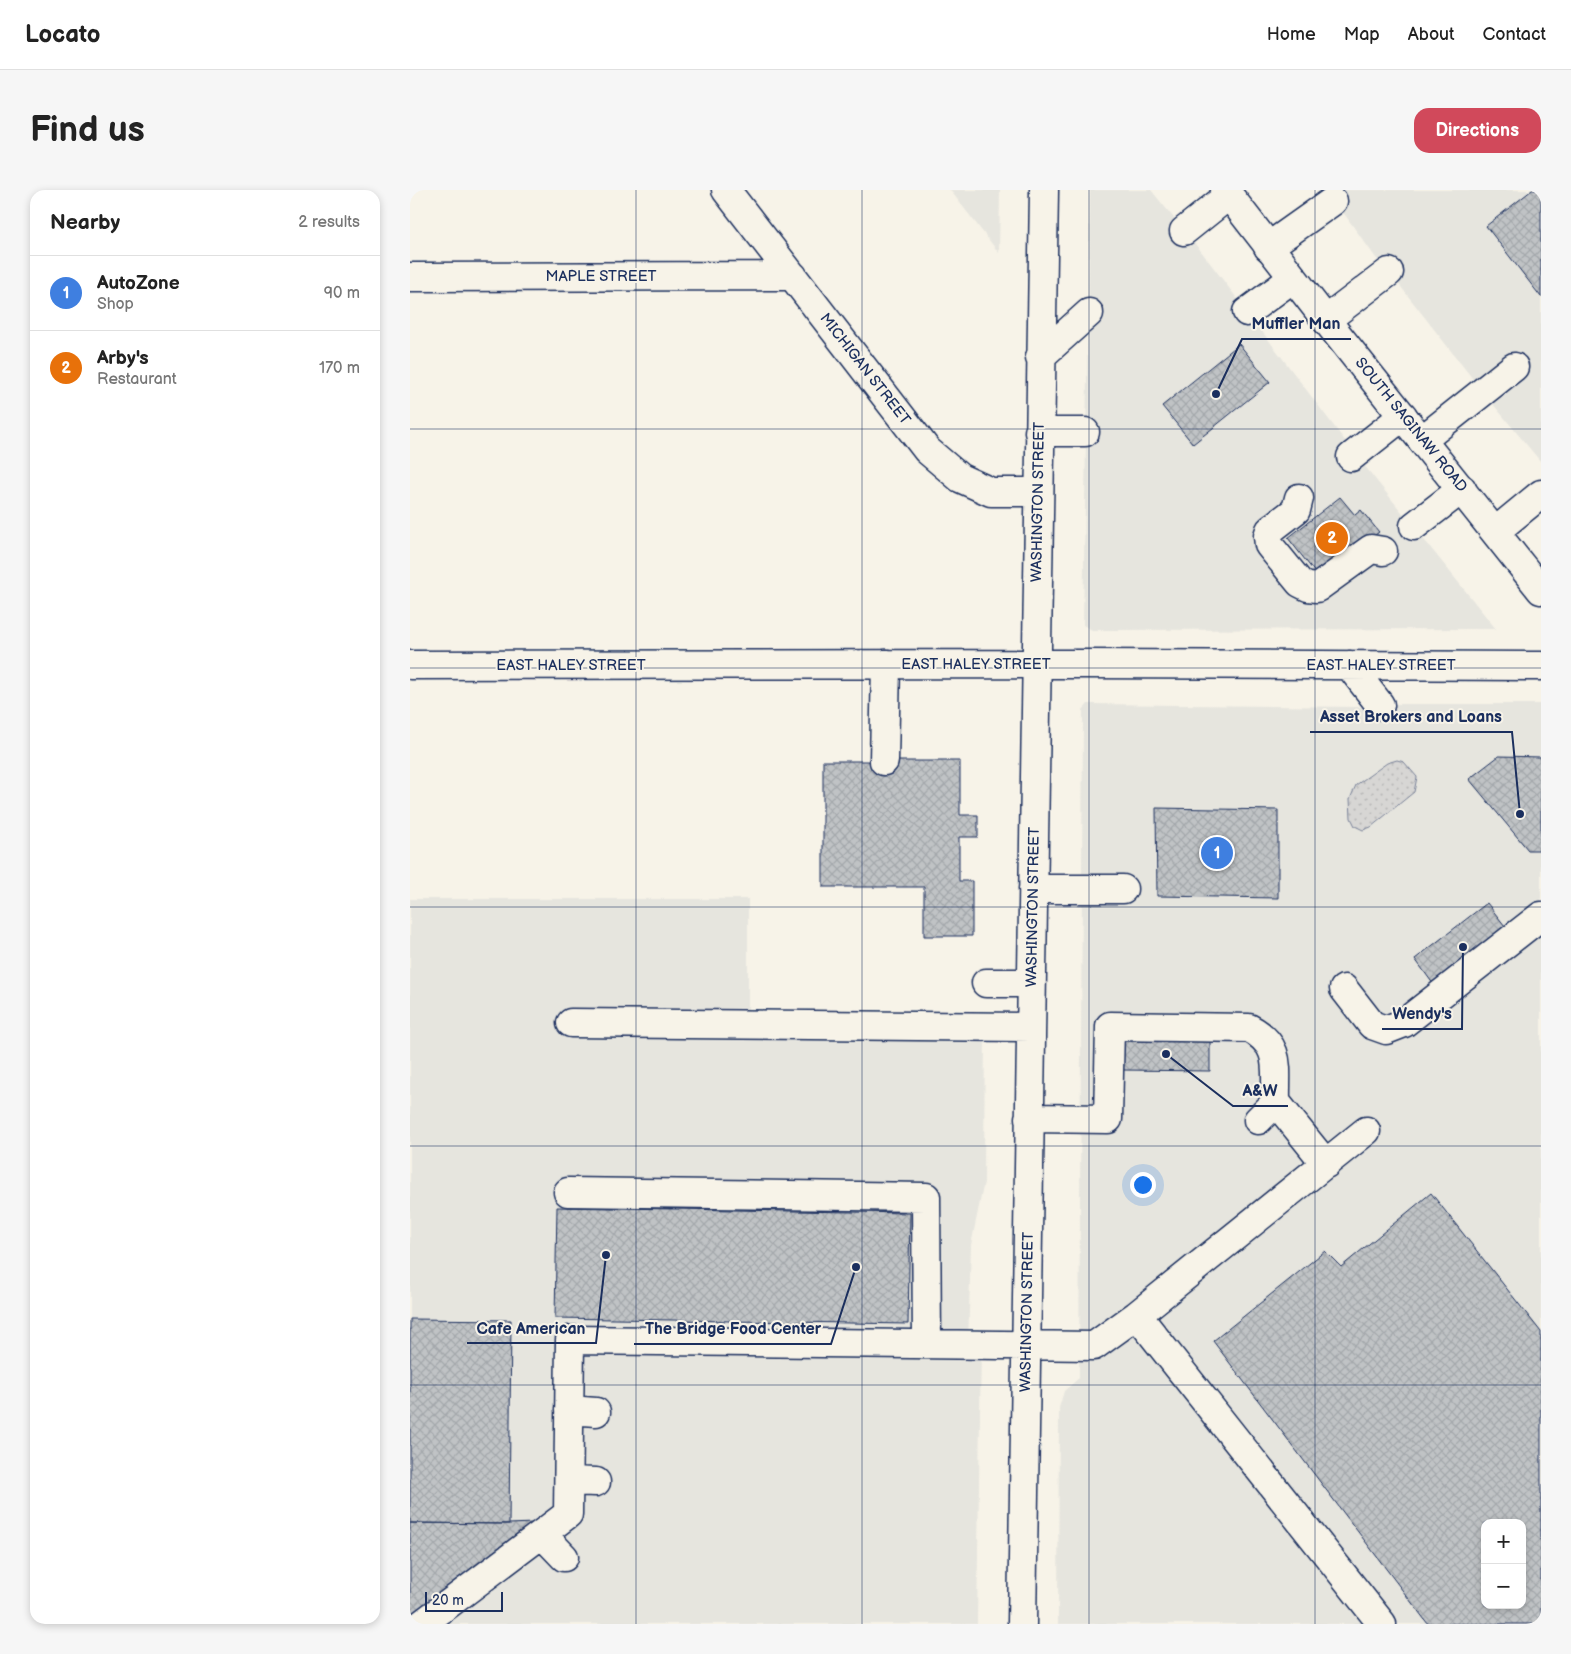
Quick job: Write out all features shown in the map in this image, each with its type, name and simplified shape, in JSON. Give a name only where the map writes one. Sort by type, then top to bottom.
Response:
[{"type":"street","name":"MICHIGAN STREET","points":[[726,190],[927,450],[960,478],[991,492],[1038,492]]},
{"type":"street","name":"WASHINGTON STREET","points":[[1022,1624],[1044,190]]},
{"type":"street","points":[[1184,231],[1227,193]]},
{"type":"street","name":"SOUTH SAGINAW ROAD","points":[[1227,193],[1541,590]]},
{"type":"street","points":[[1268,247],[1332,201]]},
{"type":"street","points":[[1326,320],[1389,272]]},
{"type":"street","name":"MAPLE STREET","points":[[410,276],[793,276]]},
{"type":"street","points":[[1247,312],[1293,278]]},
{"type":"street","points":[[1040,357],[1089,313]]},
{"type":"street","points":[[1422,440],[1514,367]]},
{"type":"street","points":[[1351,457],[1403,416]]},
{"type":"street","points":[[1039,432],[1085,432]]},
{"type":"street","points":[[1414,526],[1462,489]]},
{"type":"street","points":[[1496,531],[1541,494]]},
{"type":"street","points":[[1299,498],[1296,510],[1270,530],[1268,536],[1269,545],[1300,583],[1308,587],[1317,588],[1371,549],[1383,551]]},
{"type":"street","points":[[884,761],[886,664]]},
{"type":"street","points":[[1348,664],[1380,705]]},
{"type":"street","name":"EAST HALEY STREET","points":[[410,665],[1348,664],[1541,666]]},
{"type":"street","points":[[1033,889],[1123,889]]},
{"type":"street","points":[[1344,989],[1372,1025],[1386,1030],[1404,1023],[1541,916]]},
{"type":"street","points":[[986,983],[1031,983]]},
{"type":"street","points":[[571,1023],[1030,1027]]},
{"type":"street","points":[[1029,1118],[1108,1119],[1110,1026],[1249,1028],[1268,1041],[1275,1054],[1267,1111],[1326,1164]]},
{"type":"street","points":[[433,1621],[568,1514],[570,1340],[1094,1346],[1137,1315],[1366,1131]]},
{"type":"street","points":[[568,1192],[926,1197],[927,1344]]},
{"type":"street","points":[[1137,1315],[1382,1624]]},
{"type":"street","points":[[570,1410],[596,1412]]},
{"type":"street","points":[[568,1481],[596,1482]]},
{"type":"street","points":[[542,1534],[564,1557]]},
{"type":"shaded area","points":[[950,190],[1000,190],[999,253]]},
{"type":"shaded area","points":[[1090,190],[1151,190],[1204,255],[1355,454],[1496,629],[1092,630],[1083,625]]},
{"type":"shaded area","points":[[1323,190],[1541,190],[1541,462],[1376,258],[1345,215]]},
{"type":"shaded area","points":[[1088,704],[1363,707],[1394,704],[1541,704],[1541,1624],[1058,1624],[1059,1408],[1064,1391],[1079,1378],[1083,710]]},
{"type":"shaded area","points":[[1397,760],[1404,762],[1417,777],[1414,792],[1371,827],[1363,830],[1355,826],[1351,818],[1350,799],[1356,785],[1387,763]]},
{"type":"shaded area","points":[[410,899],[748,899],[748,1013],[985,1017],[984,1182],[971,1245],[968,1345],[981,1345],[977,1624],[410,1624]]},
{"type":"building","points":[[1532,190],[1541,190],[1541,297],[1486,226]]},
{"type":"building","points":[[1239,344],[1270,382],[1193,444],[1162,406]]},
{"type":"building","points":[[1340,497],[1355,515],[1361,510],[1379,532],[1320,579],[1288,538]]},
{"type":"building","points":[[1499,756],[1541,757],[1541,850],[1528,850],[1469,779]]},
{"type":"building","points":[[823,761],[960,761],[960,815],[978,815],[978,837],[959,837],[959,881],[972,881],[972,936],[924,936],[924,887],[823,887]]},
{"type":"building","points":[[1156,808],[1278,810],[1278,898],[1157,896]]},
{"type":"building","points":[[1487,903],[1512,935],[1439,992],[1415,959]]},
{"type":"building","points":[[1210,1036],[1210,1071],[1123,1070],[1123,1037]]},
{"type":"building","points":[[1431,1193],[1541,1332],[1541,1624],[1428,1624],[1213,1341],[1325,1251],[1341,1267]]},
{"type":"building","points":[[557,1207],[910,1213],[908,1324],[555,1318]]},
{"type":"building","points":[[410,1319],[511,1320],[509,1524],[410,1523]]},
{"type":"building","points":[[410,1523],[509,1524],[533,1523],[410,1616]]},
{"type":"place","name":"Muffler Man","points":[[1216,394]]},
{"type":"place","name":"Arby's","points":[[1332,538]]},
{"type":"place","name":"Asset Brokers and Loans","points":[[1520,814]]},
{"type":"place","name":"AutoZone","points":[[1217,853]]},
{"type":"place","name":"Wendy's","points":[[1463,947]]},
{"type":"place","name":"A&W","points":[[1166,1054]]},
{"type":"place","name":"Cafe American","points":[[606,1255]]},
{"type":"place","name":"The Bridge Food Center","points":[[856,1267]]}]
